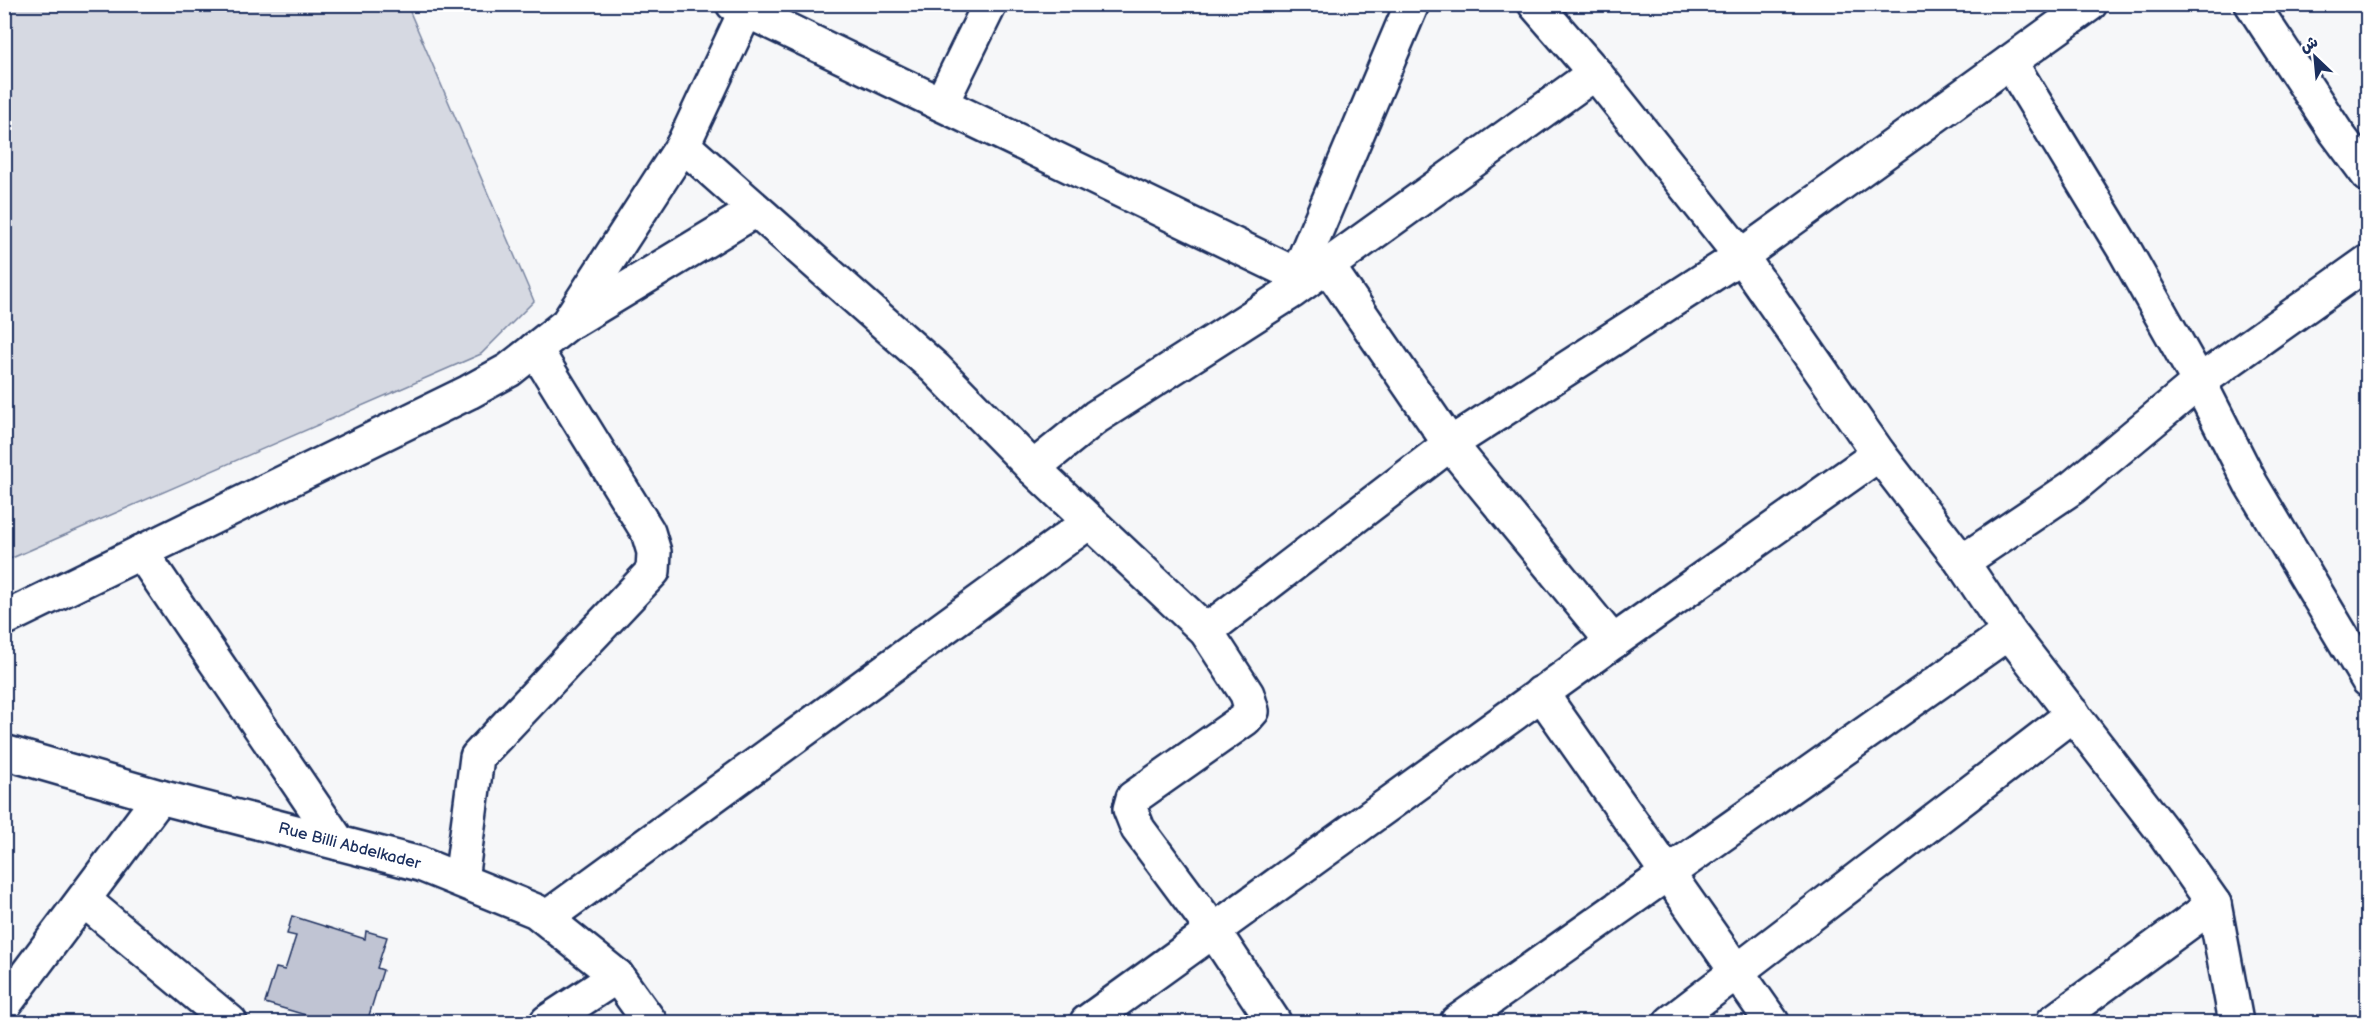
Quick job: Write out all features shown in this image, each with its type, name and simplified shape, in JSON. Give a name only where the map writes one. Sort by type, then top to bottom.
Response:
[{"type":"street","points":[[941,104],[990,4]]},
{"type":"street","points":[[1305,277],[1412,4]]},
{"type":"street","points":[[1535,4],[1595,73],[1741,256],[1879,454],[1962,562],[2010,632],[2165,834],[2214,904],[2236,1023]]},
{"type":"street","points":[[2252,4],[2367,175]]},
{"type":"street","points":[[4,619],[469,392],[509,370],[567,324],[683,145],[743,7],[1305,277],[1450,444],[1613,642]]},
{"type":"street","points":[[1206,631],[1450,444],[1741,256],[2010,62],[2079,8]]},
{"type":"street","points":[[2010,62],[2124,249],[2199,382],[2251,484],[2367,680]]},
{"type":"street","points":[[1033,468],[1096,417],[1305,277],[1595,73]]},
{"type":"street","points":[[683,145],[935,368],[1033,468],[1206,631],[1247,694],[1252,711],[1245,719],[1132,798],[1130,809],[1138,829],[1213,930],[1274,1023]]},
{"type":"street","points":[[547,340],[756,210]]},
{"type":"street","points":[[1962,562],[2073,487],[2199,382],[2367,262]]},
{"type":"street","points":[[461,880],[477,757],[653,571],[654,552],[648,532],[547,340]]},
{"type":"street","points":[[1087,1023],[1541,693],[1879,454]]},
{"type":"street","points":[[546,918],[1089,522]]},
{"type":"street","points":[[141,552],[339,843]]},
{"type":"street","points":[[1457,1023],[2010,632]]},
{"type":"street","points":[[1541,693],[1772,1023]]},
{"type":"street","points":[[1671,1023],[2073,714]]},
{"type":"street","name":"Rue Billi Abdelkader","points":[[4,752],[160,797],[420,864],[536,911],[617,976],[650,1023]]},
{"type":"street","points":[[4,1005],[160,797]]},
{"type":"street","points":[[84,901],[230,1023]]},
{"type":"street","points":[[2053,1023],[2214,904]]},
{"type":"street","points":[[546,1023],[617,976]]},
{"type":"shaded area","points":[[5,4],[407,5],[534,301],[481,354],[5,561]]},
{"type":"building","points":[[292,916],[365,939],[366,931],[387,937],[377,968],[383,970],[367,1022],[329,1022],[265,1003],[276,968],[285,970],[296,936],[287,934]]}]
